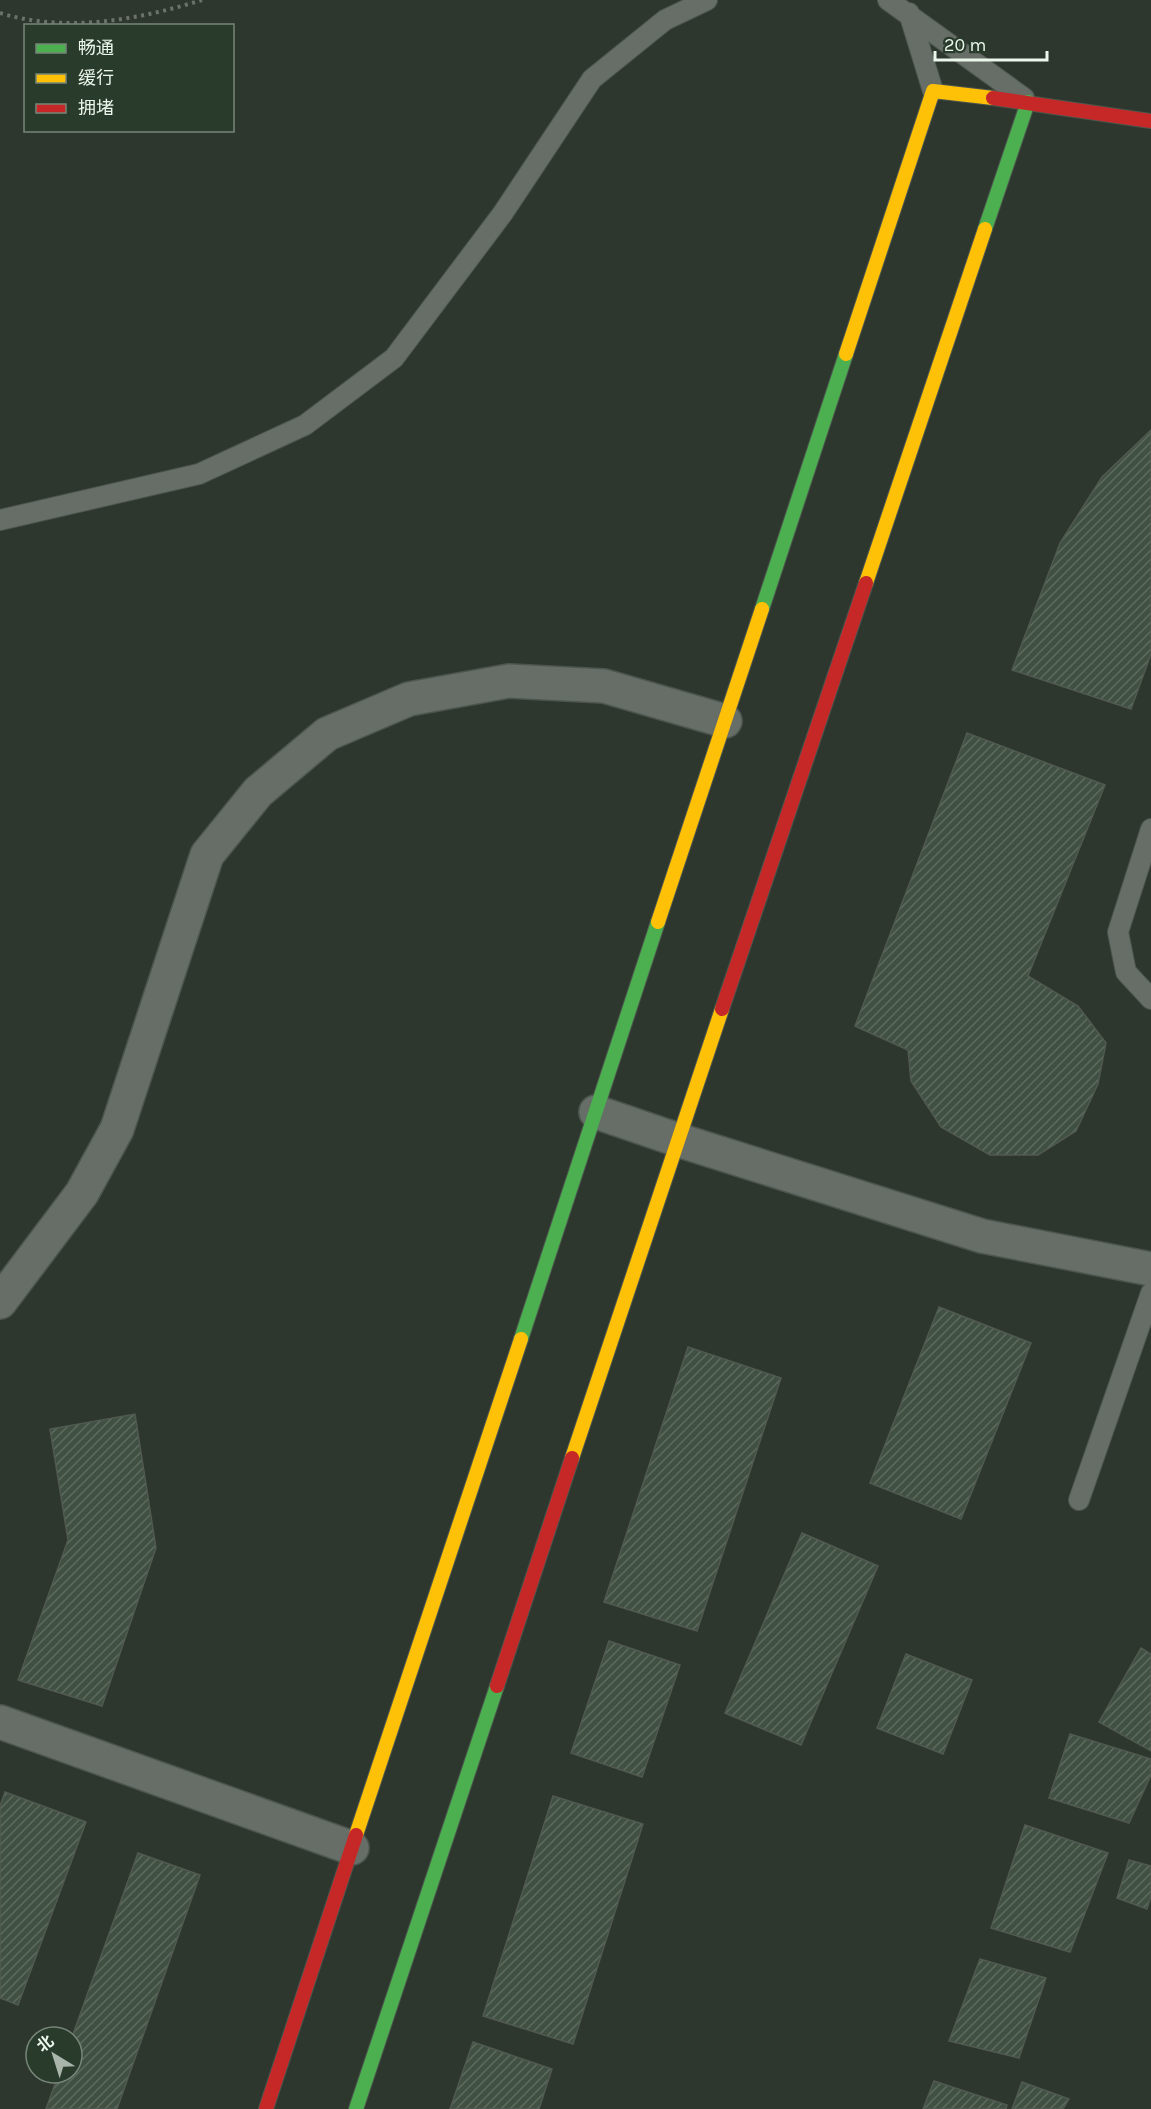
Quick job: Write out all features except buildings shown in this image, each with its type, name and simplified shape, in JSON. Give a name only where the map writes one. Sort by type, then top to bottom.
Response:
[{"type":"street","points":[[266,2109],[933,91],[1151,120]]},
{"type":"street","points":[[356,2109],[678,1140],[1028,102]]},
{"type":"street","points":[[0,1302],[82,1193],[117,1129],[207,855],[258,792],[327,734],[409,699],[509,681],[604,686],[725,721]]},
{"type":"street","points":[[596,1112],[982,1236],[1151,1269]]},
{"type":"street","points":[[0,1722],[352,1848]]},
{"type":"lane","points":[[0,520],[199,474],[305,425],[394,358],[503,213],[592,79],[665,20],[707,0]]},
{"type":"lane","points":[[888,0],[1028,102]]},
{"type":"lane","points":[[909,14],[933,91]]},
{"type":"lane","points":[[1151,830],[1118,932],[1126,972],[1151,999]]},
{"type":"lane","points":[[1078,1500],[1151,1293]]},
{"type":"path","points":[[0,13],[38,22],[81,23],[152,13],[202,0]]},
{"type":"traffic: fast","points":[[985,229],[1028,102]]},
{"type":"traffic: fast","points":[[762,609],[846,354]]},
{"type":"traffic: fast","points":[[521,1339],[658,922]]},
{"type":"traffic: fast","points":[[356,2109],[497,1686]]},
{"type":"traffic: slow","points":[[846,354],[933,91],[993,98]]},
{"type":"traffic: slow","points":[[866,583],[985,229]]},
{"type":"traffic: slow","points":[[658,922],[762,609]]},
{"type":"traffic: slow","points":[[572,1458],[722,1009]]},
{"type":"traffic: slow","points":[[356,1835],[521,1339]]},
{"type":"traffic: jam","points":[[993,98],[1151,121]]},
{"type":"traffic: jam","points":[[722,1009],[866,583]]},
{"type":"traffic: jam","points":[[497,1686],[572,1458]]},
{"type":"traffic: jam","points":[[266,2109],[356,1835]]}]
